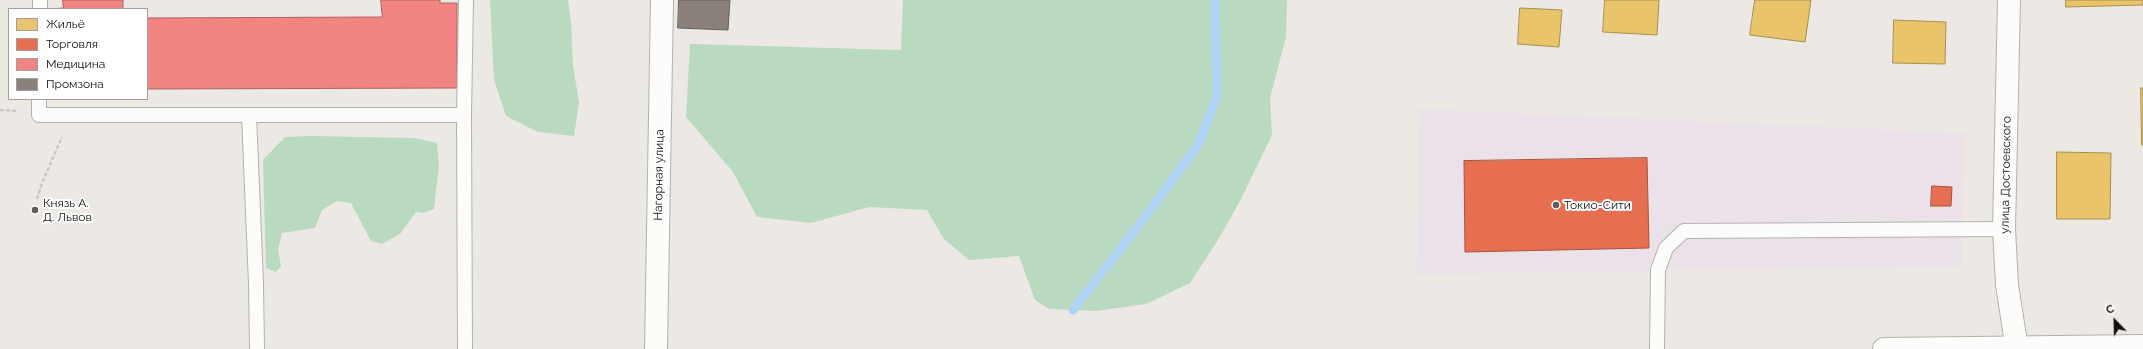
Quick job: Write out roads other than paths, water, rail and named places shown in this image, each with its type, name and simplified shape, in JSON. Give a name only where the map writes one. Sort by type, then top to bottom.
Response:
[{"type":"street","name":"Нагорная улица","points":[[656,349],[662,0]]},
{"type":"street","name":"улица Достоевского","points":[[2009,0],[2004,229],[2007,286],[2017,348]]},
{"type":"street","points":[[1884,349],[2143,346]]},
{"type":"lane","points":[[465,349],[464,116],[466,0]]},
{"type":"lane","points":[[39,100],[39,115],[249,114],[464,116]]},
{"type":"lane","points":[[249,114],[256,284],[257,349]]},
{"type":"lane","points":[[1657,349],[1658,270],[1666,248],[1684,231],[2004,229]]},
{"type":"waterway","points":[[1073,310],[1142,221],[1198,145],[1217,96],[1215,0]]},
{"type":"place","name":"Токио-Сити","points":[[1556,205]]},
{"type":"place","name":"Князь А. Д. Львов","points":[[35,210]]}]
